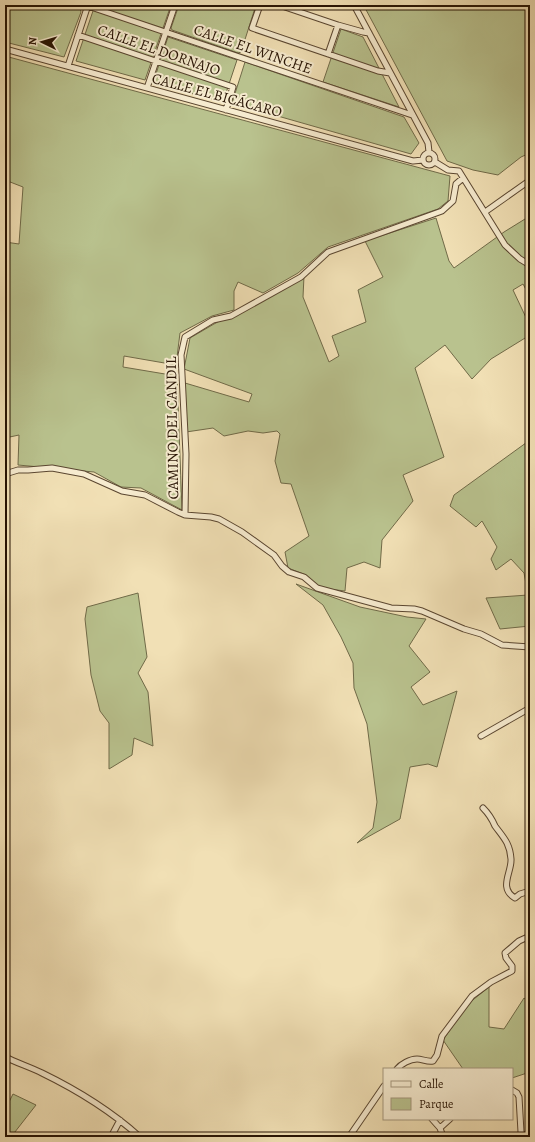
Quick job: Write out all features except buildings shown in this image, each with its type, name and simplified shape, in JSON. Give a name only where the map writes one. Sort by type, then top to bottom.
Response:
[{"type":"street","points":[[68,66],[87,5]]},
{"type":"street","name":"CALLE EL WINCHE","points":[[87,5],[412,115]]},
{"type":"street","points":[[147,88],[175,5]]},
{"type":"street","points":[[260,5],[252,28],[378,71],[390,73]]},
{"type":"street","points":[[279,5],[338,25],[369,33]]},
{"type":"street","points":[[354,5],[428,143],[429,152]]},
{"type":"street","points":[[328,54],[338,25]]},
{"type":"street","name":"CALLE EL DORNAJO","points":[[78,35],[233,87],[226,110]]},
{"type":"street","name":"CALLE EL BICÁCARO","points":[[5,49],[413,161],[423,160]]},
{"type":"street","points":[[429,152],[435,155],[436,159],[429,165],[425,164],[423,157],[425,153],[429,152]]},
{"type":"street","points":[[434,162],[448,170],[459,171],[505,245],[520,259],[530,265]]},
{"type":"street","name":"CAMINO DEL CANDIL","points":[[185,515],[186,454],[180,355],[185,338],[213,320],[231,316],[301,277],[328,252],[442,212],[453,201],[456,184],[464,178]]},
{"type":"street","points":[[485,212],[526,183]]},
{"type":"street","points":[[5,474],[18,470],[52,468],[84,474],[122,491],[145,495],[160,504],[185,515],[211,517],[236,529],[274,555],[282,566],[289,572],[304,577],[317,588],[391,608],[414,609],[422,611],[464,629],[481,634],[502,644],[530,647]]},
{"type":"street","points":[[481,736],[530,708]]},
{"type":"street","points":[[484,808],[503,835],[509,847],[511,863],[506,882],[509,893],[515,898],[520,894],[530,891]]},
{"type":"street","points":[[398,1068],[410,1060],[416,1059],[429,1062],[433,1061],[437,1055],[442,1036],[472,996],[491,982],[512,971],[512,966],[506,958],[505,953],[519,941],[530,936]]},
{"type":"street","points":[[5,1057],[41,1072],[71,1088],[120,1120],[140,1137]]},
{"type":"street","points":[[348,1137],[383,1087]]},
{"type":"street","points":[[513,1091],[517,1093],[519,1097],[521,1132],[524,1137]]},
{"type":"street","points":[[111,1137],[120,1120]]},
{"type":"street","points":[[433,1120],[440,1128],[443,1137]]},
{"type":"street","points":[[440,1128],[449,1120]]},
{"type":"green space","points":[[6,5],[74,5],[80,7],[81,12],[64,57],[5,42]]},
{"type":"green space","points":[[95,5],[171,5],[145,80],[76,61]]},
{"type":"green space","points":[[179,5],[256,5],[241,52],[238,53],[172,30],[171,28]]},
{"type":"green space","points":[[530,5],[530,153],[521,157],[498,175],[473,170],[447,161],[364,6]]},
{"type":"green space","points":[[341,29],[363,37],[399,107],[323,82]]},
{"type":"green space","points":[[168,37],[237,60],[223,102],[153,83]]},
{"type":"green space","points":[[5,56],[450,176],[448,201],[438,209],[328,247],[298,273],[263,293],[238,282],[234,291],[234,310],[212,316],[180,333],[176,365],[124,356],[123,367],[177,376],[182,510],[141,488],[121,487],[94,472],[18,465],[19,435],[5,438],[5,242],[19,244],[23,187],[5,180]]},
{"type":"green space","points":[[245,62],[404,117],[419,143],[411,154],[232,103]]},
{"type":"green space","points":[[436,218],[449,261],[454,268],[504,232],[525,219],[530,223],[530,297],[523,284],[513,290],[530,326],[530,335],[491,359],[472,379],[445,345],[415,368],[444,457],[403,475],[413,501],[382,540],[380,568],[364,562],[347,568],[345,591],[321,588],[306,575],[288,568],[285,552],[309,536],[291,484],[281,483],[275,461],[280,434],[277,431],[263,433],[248,431],[224,436],[213,428],[186,432],[185,383],[249,402],[252,394],[184,369],[190,338],[304,276],[303,297],[329,362],[339,356],[332,336],[366,322],[358,290],[383,277],[365,241]]},
{"type":"green space","points":[[530,440],[530,626],[500,629],[486,598],[528,595],[524,573],[511,559],[496,570],[491,559],[497,547],[482,521],[476,527],[450,506],[454,495]]},
{"type":"green space","points":[[296,584],[360,607],[407,617],[426,619],[409,646],[430,672],[411,687],[423,705],[457,691],[437,767],[428,764],[410,767],[400,819],[357,843],[373,828],[377,802],[367,724],[354,688],[353,663],[341,637],[323,605]]},
{"type":"green space","points":[[138,593],[147,657],[138,673],[148,692],[153,746],[134,738],[132,755],[109,769],[109,723],[100,711],[91,675],[85,619],[87,607]]},
{"type":"green space","points":[[489,987],[489,1027],[504,1029],[524,998],[530,1003],[530,1072],[513,1078],[513,1068],[462,1068],[443,1040],[469,1003]]},
{"type":"green space","points":[[13,1094],[36,1105],[11,1137],[5,1137],[5,1106],[7,1106]]}]
